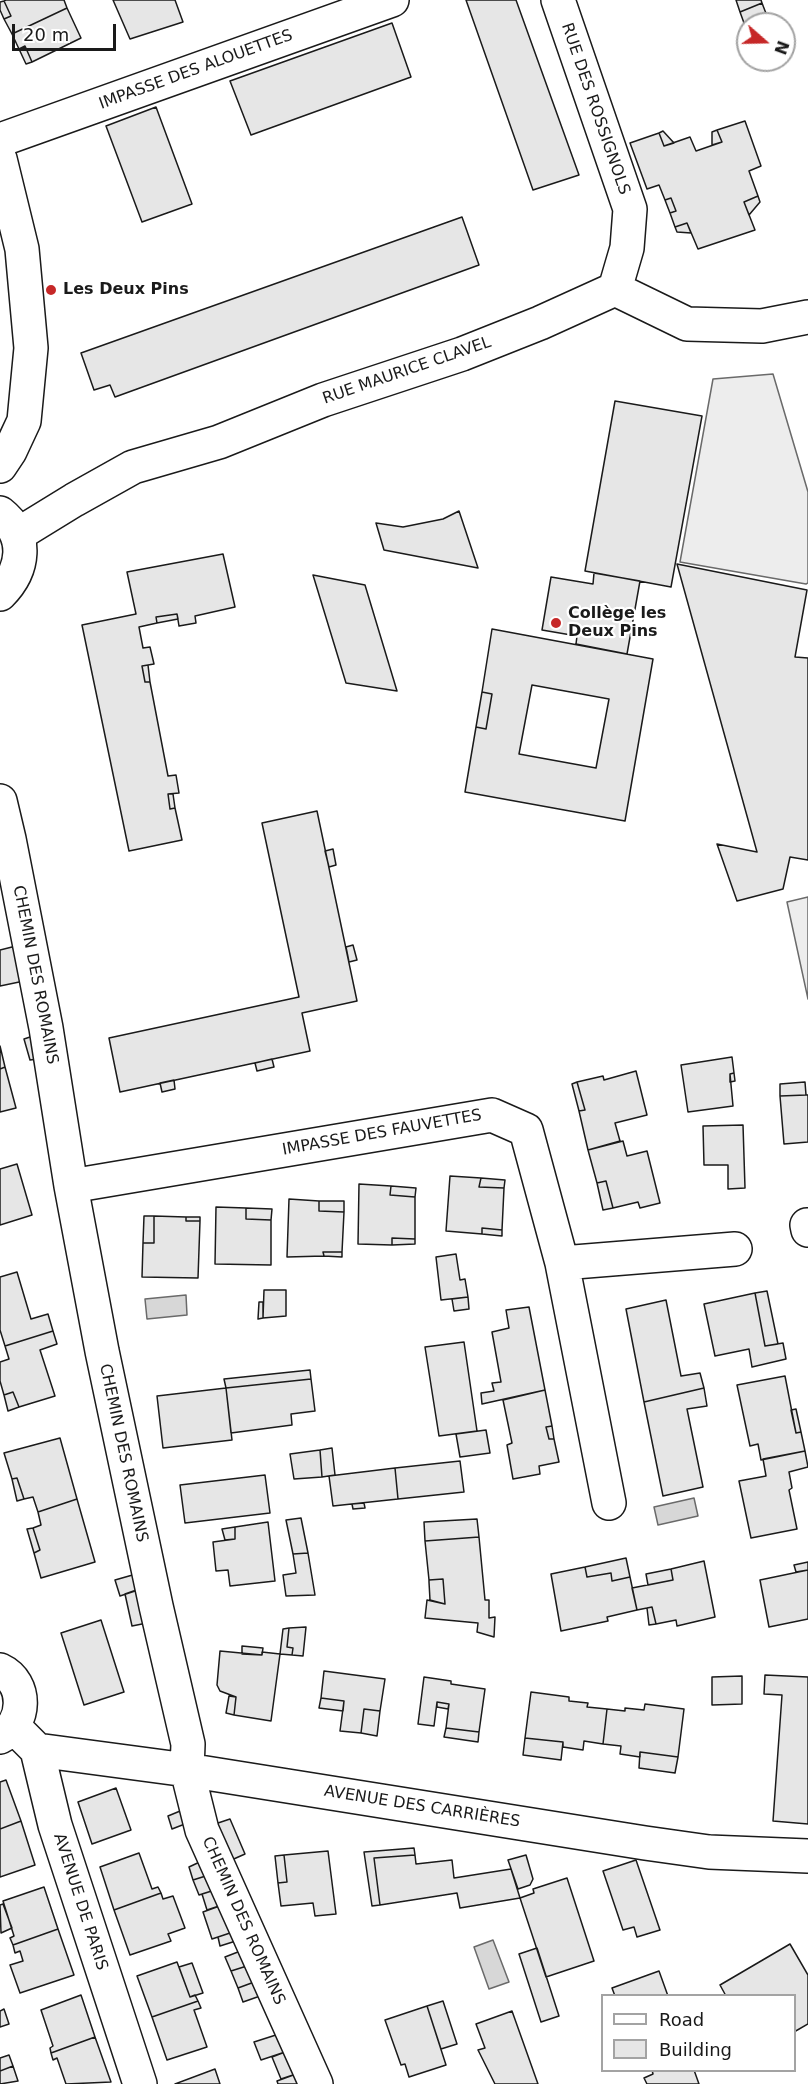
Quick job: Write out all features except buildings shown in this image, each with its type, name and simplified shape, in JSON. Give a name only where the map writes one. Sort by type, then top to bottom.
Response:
[{"type":"street","name":"IMPASSE DES ALOUETTES","points":[[0,140],[392,0]]},
{"type":"street","name":"RUE DES ROSSIGNOLS","points":[[558,0],[630,209],[627,248],[615,290]]},
{"type":"street","points":[[0,159],[22,249],[31,348],[24,421],[0,466]]},
{"type":"street","points":[[615,290],[687,324],[762,326],[808,317]]},
{"type":"street","name":"RUE MAURICE CLAVEL","points":[[9,524],[74,500],[133,467],[219,442],[323,400],[462,354],[615,290]]},
{"type":"street","points":[[0,594],[11,583],[18,568],[20,552],[9,524]]},
{"type":"street","name":"CHEMIN DES ROMAINS","points":[[0,801],[46,1028],[71,1185],[102,1351],[188,1744],[187,1770],[202,1830],[316,2084]]},
{"type":"street","name":"IMPASSE DES FAUVETTES","points":[[71,1185],[492,1114],[526,1130],[562,1263],[609,1503]]},
{"type":"street","points":[[562,1263],[735,1249]]},
{"type":"street","points":[[0,1670],[13,1680],[19,1691],[21,1703],[19,1716],[7,1732]]},
{"type":"street","name":"AVENUE DE PARIS","points":[[7,1732],[36,1750],[55,1825],[140,2084]]},
{"type":"street","name":"AVENUE DES CARRIÈRES","points":[[36,1750],[187,1770],[709,1852],[808,1856]]},
{"type":"shaded area","points":[[773,374],[808,492],[808,583],[806,584],[680,562],[713,379]]},
{"type":"shaded area","points":[[808,897],[808,999],[787,902]]},
{"type":"shaded area","points":[[186,1295],[187,1315],[147,1319],[145,1299]]},
{"type":"shaded area","points":[[694,1498],[698,1516],[658,1525],[654,1507]]},
{"type":"shaded area","points":[[493,1940],[509,1982],[489,1989],[474,1947]]},
{"type":"place","name":"Les Deux Pins","points":[[51,290]]},
{"type":"place","name":"Collège les Deux Pins","points":[[556,623]]}]
